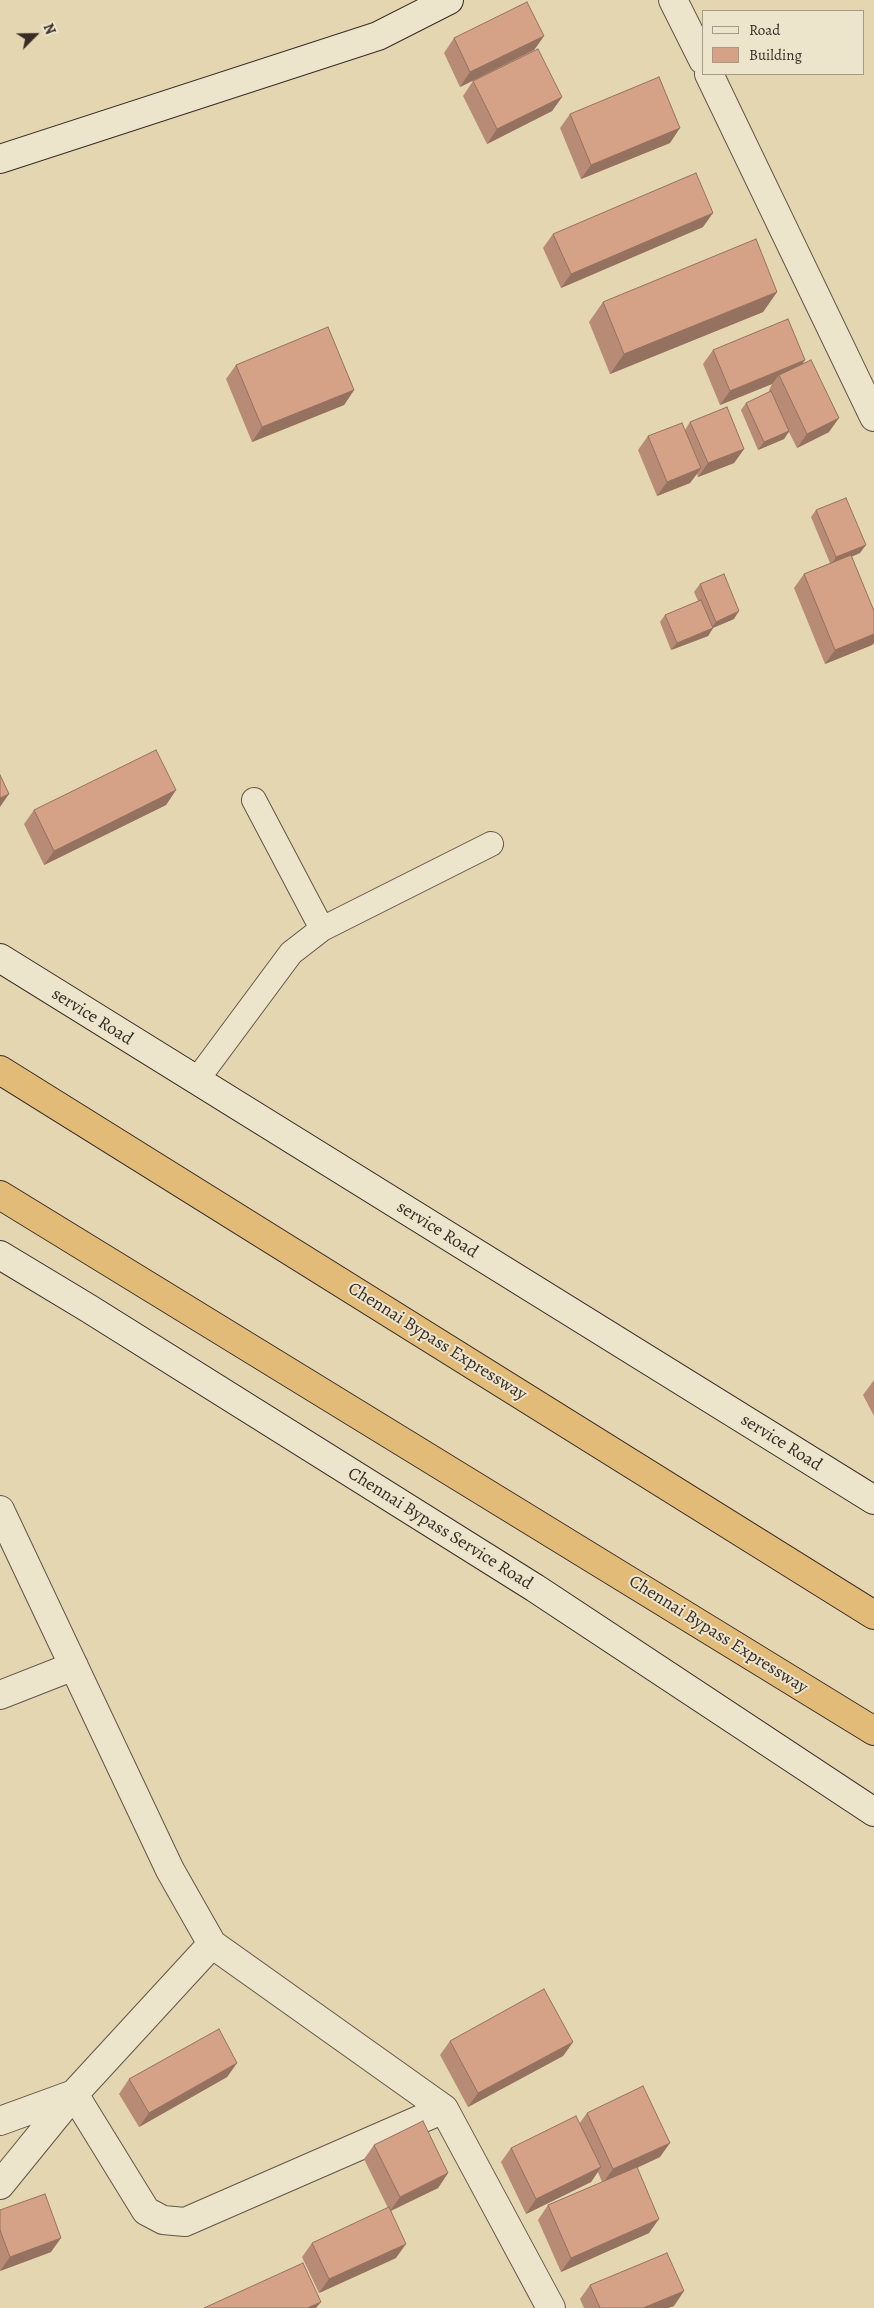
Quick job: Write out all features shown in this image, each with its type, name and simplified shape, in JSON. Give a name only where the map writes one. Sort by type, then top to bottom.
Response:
[{"type":"highway","name":"Chennai Bypass Expressway","points":[[0,1070],[874,1615]]},
{"type":"highway","name":"Chennai Bypass Expressway","points":[[0,1194],[874,1730]]},
{"type":"street","points":[[0,159],[378,36],[449,0]]},
{"type":"street","points":[[673,0],[702,58]]},
{"type":"street","points":[[709,75],[874,417]]},
{"type":"street","name":"service Road","points":[[0,958],[874,1500]]},
{"type":"street","name":"Chennai Bypass Service Road","points":[[0,1255],[536,1588],[874,1812]]},
{"type":"street","points":[[0,1510],[170,1870],[212,1944],[444,2109],[551,2308]]},
{"type":"street","points":[[0,1696],[74,1666]]},
{"type":"street","points":[[0,2184],[74,2094],[212,1944]]},
{"type":"street","points":[[74,2094],[146,2211],[163,2220],[185,2222],[444,2109]]},
{"type":"street","points":[[0,2122],[74,2094]]},
{"type":"lane","points":[[254,800],[322,929]]},
{"type":"lane","points":[[196,1081],[291,953],[322,929],[491,844]]},
{"type":"building","points":[[527,2],[544,36],[470,72],[454,38]]},
{"type":"building","points":[[538,49],[562,97],[497,129],[473,81]]},
{"type":"building","points":[[659,77],[680,128],[591,165],[570,114]]},
{"type":"building","points":[[696,173],[713,213],[571,274],[553,234]]},
{"type":"building","points":[[756,239],[777,292],[624,354],[603,302]]},
{"type":"building","points":[[788,319],[805,360],[730,391],[713,350]]},
{"type":"building","points":[[328,327],[354,390],[262,427],[236,365]]},
{"type":"building","points":[[811,360],[839,418],[807,434],[779,375]]},
{"type":"building","points":[[771,391],[789,431],[764,442],[746,403]]},
{"type":"building","points":[[727,407],[744,449],[708,463],[690,422]]},
{"type":"building","points":[[682,423],[701,468],[667,482],[648,436]]},
{"type":"building","points":[[846,498],[866,545],[836,557],[816,510]]},
{"type":"building","points":[[851,555],[874,611],[874,634],[835,650],[804,574]]},
{"type":"building","points":[[724,574],[739,611],[716,622],[700,584]]},
{"type":"building","points":[[701,600],[713,628],[677,643],[665,615]]},
{"type":"building","points":[[156,750],[176,790],[54,851],[34,810]]},
{"type":"building","points":[[0,775],[9,794],[0,798]]},
{"type":"building","points":[[544,1989],[573,2042],[478,2093],[450,2041]]},
{"type":"building","points":[[219,2029],[237,2063],[149,2113],[129,2079]]},
{"type":"building","points":[[643,2086],[670,2143],[613,2169],[587,2113]]},
{"type":"building","points":[[576,2116],[601,2167],[536,2199],[511,2148]]},
{"type":"building","points":[[423,2121],[448,2173],[400,2197],[374,2145]]},
{"type":"building","points":[[637,2167],[659,2219],[571,2258],[548,2205]]},
{"type":"building","points":[[45,2194],[61,2238],[10,2257],[0,2230],[0,2210]]},
{"type":"building","points":[[389,2207],[406,2244],[329,2279],[312,2243]]},
{"type":"building","points":[[667,2253],[684,2291],[643,2308],[600,2308],[590,2285]]},
{"type":"building","points":[[303,2263],[321,2302],[307,2308],[204,2308]]}]
